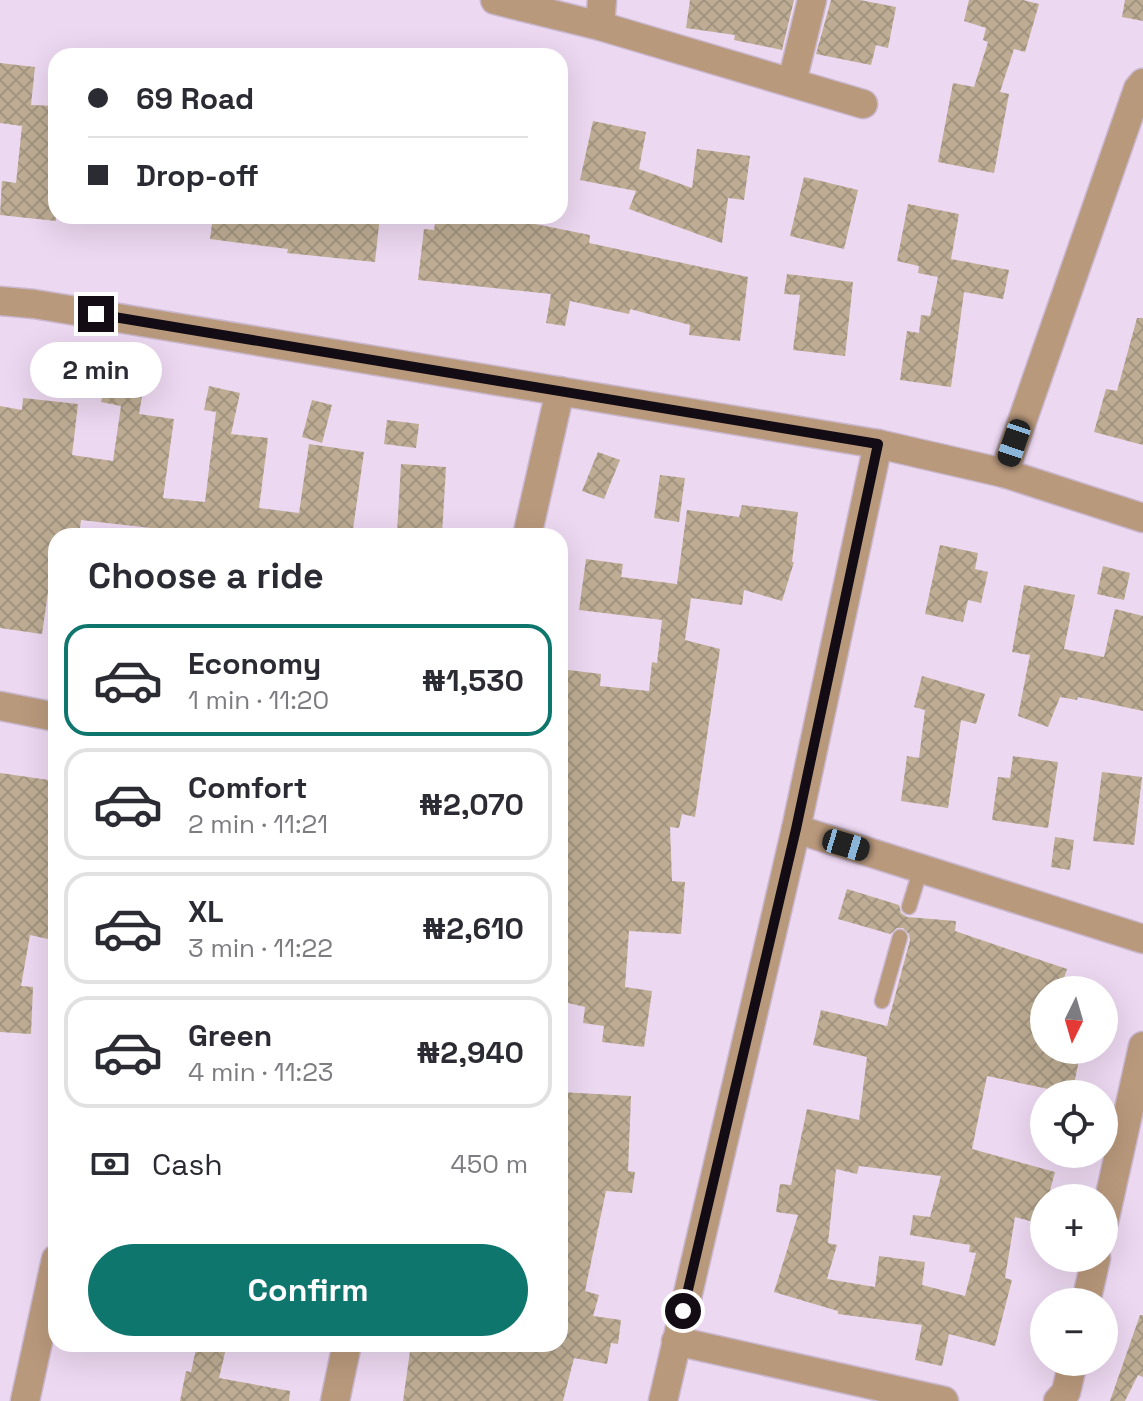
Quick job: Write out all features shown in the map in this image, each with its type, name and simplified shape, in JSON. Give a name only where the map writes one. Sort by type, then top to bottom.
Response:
[{"type":"street","points":[[495,0],[601,13],[792,82],[863,104]]},
{"type":"street","points":[[792,82],[812,0]]},
{"type":"street","points":[[1004,473],[1138,89],[1143,83]]},
{"type":"street","points":[[0,301],[50,306],[878,444],[1004,473],[1143,518]]},
{"type":"street","points":[[529,528],[560,391]]},
{"type":"street","points":[[663,1401],[796,829],[878,444]]},
{"type":"street","points":[[0,706],[48,715]]},
{"type":"street","points":[[796,829],[1131,935]]},
{"type":"street","points":[[1112,1184],[1143,1046]]},
{"type":"street","points":[[25,1401],[48,1296]]},
{"type":"street","points":[[676,1341],[944,1401]]},
{"type":"street","points":[[335,1401],[345,1352]]},
{"type":"street","points":[[1058,1401],[1066,1392],[1070,1376]]},
{"type":"lane","points":[[909,907],[921,868]]},
{"type":"lane","points":[[882,1001],[900,937]]},
{"type":"building","points":[[690,0],[794,0],[782,50],[734,40],[735,35],[686,28]]},
{"type":"building","points":[[831,0],[860,0],[896,7],[888,48],[876,45],[871,65],[816,54]]},
{"type":"building","points":[[969,0],[1023,0],[1039,4],[1025,52],[1014,49],[1000,92],[1009,94],[994,173],[938,162],[953,83],[974,87],[988,42],[983,40],[986,28],[964,21]]},
{"type":"building","points":[[1125,0],[1143,0],[1143,21],[1122,17]]},
{"type":"building","points":[[0,63],[35,67],[31,105],[48,106],[48,220],[0,215],[2,181],[16,183],[22,126],[0,123]]},
{"type":"building","points":[[593,121],[646,132],[639,169],[692,188],[697,149],[750,156],[744,200],[728,198],[722,243],[629,209],[636,191],[580,180]]},
{"type":"building","points":[[804,177],[858,190],[844,249],[790,236]]},
{"type":"building","points":[[908,204],[959,214],[951,259],[1009,270],[1003,299],[964,292],[951,387],[900,380],[907,331],[919,333],[921,315],[930,316],[938,277],[918,273],[919,266],[897,261]]},
{"type":"building","points":[[212,224],[379,224],[375,262],[287,253],[288,249],[210,239]]},
{"type":"building","points":[[435,224],[535,224],[590,235],[589,243],[748,277],[740,341],[689,335],[690,325],[630,309],[629,314],[570,301],[565,326],[546,323],[551,294],[418,280],[424,229],[434,230]]},
{"type":"building","points":[[787,274],[853,282],[845,356],[793,350],[800,295],[784,294]]},
{"type":"building","points":[[1137,318],[1143,318],[1143,445],[1094,432],[1106,389],[1117,391]]},
{"type":"building","points":[[106,378],[144,385],[139,414],[174,419],[163,498],[205,502],[216,412],[204,410],[209,386],[240,393],[231,434],[268,438],[259,508],[299,513],[309,444],[364,452],[353,528],[151,528],[81,520],[80,528],[48,528],[48,592],[42,634],[0,628],[0,406],[22,410],[23,398],[78,404],[72,455],[113,461],[121,406],[101,402]]},
{"type":"building","points":[[312,400],[332,405],[322,443],[302,437]]},
{"type":"building","points":[[387,420],[419,424],[416,448],[384,444]]},
{"type":"building","points":[[598,452],[620,460],[604,499],[582,491]]},
{"type":"building","points":[[401,464],[446,467],[442,528],[397,528]]},
{"type":"building","points":[[660,475],[685,478],[679,522],[654,518]]},
{"type":"building","points":[[742,505],[798,512],[794,562],[782,601],[744,590],[742,605],[691,598],[685,640],[720,649],[695,817],[682,814],[679,828],[670,827],[672,881],[685,882],[681,934],[629,931],[625,987],[652,991],[644,1047],[602,1042],[604,1026],[583,1023],[585,1007],[568,1003],[568,670],[601,674],[600,686],[649,691],[652,662],[657,663],[662,620],[579,610],[586,559],[623,564],[621,577],[677,584],[687,510],[739,517]]},
{"type":"building","points":[[940,545],[978,553],[975,569],[988,572],[981,603],[968,600],[963,622],[925,614]]},
{"type":"building","points":[[1103,566],[1130,573],[1124,600],[1097,594]]},
{"type":"building","points":[[1024,585],[1075,595],[1064,649],[1104,657],[1115,609],[1143,616],[1143,711],[1078,697],[1077,700],[1060,697],[1048,727],[1018,716],[1030,655],[1012,652]]},
{"type":"building","points":[[922,676],[985,694],[976,724],[961,720],[948,808],[901,801],[907,756],[919,758],[925,710],[914,707]]},
{"type":"building","points":[[1013,756],[1058,762],[1048,828],[992,820],[998,777],[1010,778]]},
{"type":"building","points":[[1102,772],[1142,777],[1134,845],[1093,841]]},
{"type":"building","points":[[0,773],[48,780],[48,939],[30,935],[21,986],[33,987],[31,1034],[0,1032]]},
{"type":"building","points":[[1055,837],[1074,840],[1070,870],[1051,867]]},
{"type":"building","points":[[847,889],[899,905],[901,913],[907,917],[956,921],[955,931],[1067,969],[1065,976],[1030,976],[1030,1064],[1078,1064],[1075,1080],[1030,1080],[1030,1085],[987,1076],[972,1149],[1030,1165],[1030,1168],[1055,1172],[1052,1184],[1030,1184],[1030,1221],[1015,1217],[1005,1278],[1012,1280],[995,1346],[949,1334],[942,1366],[915,1360],[922,1325],[838,1314],[838,1311],[774,1292],[798,1215],[776,1212],[780,1184],[791,1185],[807,1109],[859,1120],[867,1057],[813,1045],[821,1010],[887,1026],[910,940],[903,928],[897,928],[890,934],[838,919]],"holes":[[[859,1166],[941,1176],[930,1217],[913,1215],[910,1235],[970,1245],[969,1252],[976,1253],[965,1296],[922,1285],[925,1262],[879,1256],[875,1287],[827,1279],[837,1245],[828,1243],[836,1169],[857,1174]]]},
{"type":"building","points":[[568,1092],[631,1096],[628,1171],[635,1172],[632,1193],[606,1191],[585,1291],[599,1295],[593,1316],[621,1320],[618,1344],[611,1343],[607,1364],[574,1358],[563,1401],[403,1401],[410,1352],[568,1352]]},
{"type":"building","points":[[1140,1315],[1143,1315],[1143,1377],[1138,1375],[1125,1401],[1110,1401]]},
{"type":"building","points":[[195,1352],[225,1352],[219,1378],[290,1391],[289,1401],[180,1401],[186,1371],[191,1372]]},
{"type":"route","points":[[96,314],[878,444],[796,829],[683,1311]]}]
